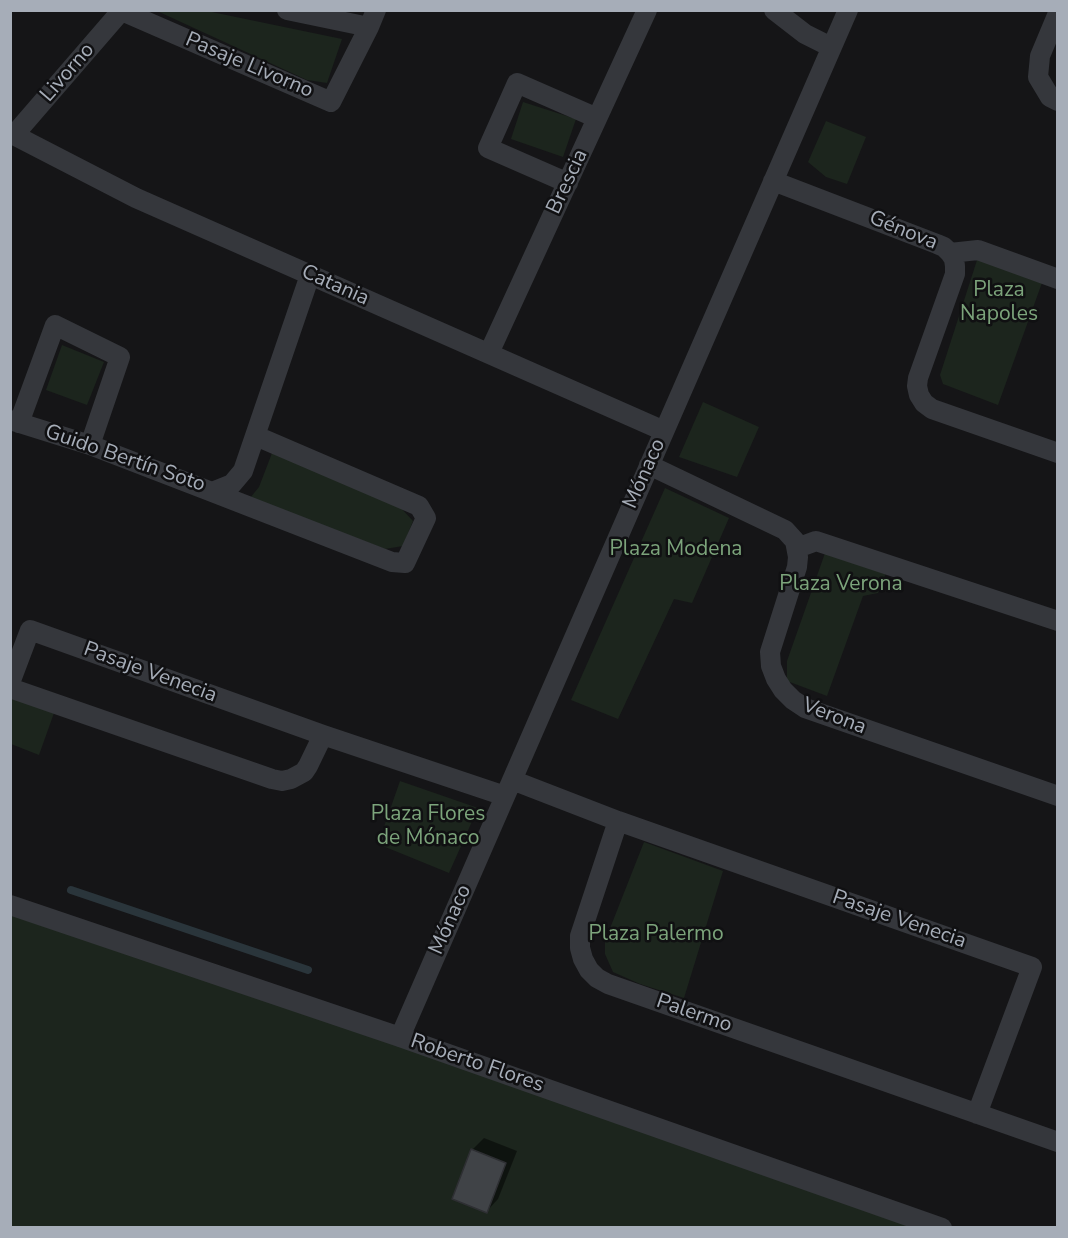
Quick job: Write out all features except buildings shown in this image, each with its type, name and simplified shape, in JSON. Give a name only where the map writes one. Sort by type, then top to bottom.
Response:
[{"type":"street","points":[[287,10],[373,19]]},
{"type":"street","name":"Brescia","points":[[489,354],[647,10]]},
{"type":"street","points":[[774,10],[805,34],[831,47]]},
{"type":"street","name":"Mónaco","points":[[400,1037],[848,10]]},
{"type":"street","name":"Pasaje Livorno","points":[[122,11],[331,102],[373,19]]},
{"type":"street","name":"Livorno","points":[[12,134],[122,11]]},
{"type":"street","points":[[1058,13],[1040,56],[1038,76],[1050,97],[1058,101]]},
{"type":"street","points":[[568,183],[488,148],[517,83],[597,118]]},
{"type":"street","name":"Catania","points":[[12,134],[136,198],[664,430]]},
{"type":"street","name":"Génova","points":[[773,181],[937,244],[950,252],[954,259],[955,273],[918,378],[917,386],[924,403],[932,409],[1058,453]]},
{"type":"street","points":[[950,252],[978,250],[1058,279]]},
{"type":"street","name":"Guido Bertín Soto","points":[[15,421],[90,445],[212,492],[232,484],[243,471],[310,275]]},
{"type":"street","points":[[15,421],[56,325],[120,357],[90,445]]},
{"type":"street","points":[[212,492],[392,562],[405,563],[426,518],[419,506],[256,436]]},
{"type":"street","points":[[649,465],[785,530],[795,541],[797,548],[816,541],[1058,621]]},
{"type":"street","name":"Verona","points":[[797,548],[797,567],[770,652],[771,666],[776,679],[793,700],[805,708],[1058,796]]},
{"type":"street","name":"Pasaje Venecia","points":[[10,683],[30,630],[323,735],[508,788]]},
{"type":"street","points":[[10,688],[282,781],[304,772],[323,735]]},
{"type":"street","points":[[508,788],[618,821]]},
{"type":"street","name":"Pasaje Venecia","points":[[618,821],[1032,967],[977,1114]]},
{"type":"street","name":"Palermo","points":[[618,821],[580,936],[583,959],[597,978],[619,988],[1058,1142]]},
{"type":"street","name":"Roberto Flores","points":[[10,905],[400,1037],[942,1227]]},
{"type":"green space","points":[[157,11],[207,11],[342,39],[327,83],[307,80]]},
{"type":"green space","points":[[523,102],[576,119],[563,157],[511,139]]},
{"type":"green space","points":[[826,121],[866,137],[847,184],[826,177],[808,162]]},
{"type":"green space","name":"Plaza Napoles","points":[[978,257],[1043,280],[998,405],[943,384],[940,375]]},
{"type":"green space","points":[[62,345],[104,362],[87,405],[46,390]]},
{"type":"green space","points":[[703,402],[759,427],[737,477],[679,457]]},
{"type":"green space","points":[[272,453],[400,507],[413,521],[403,546],[385,549],[250,498],[259,487]]},
{"type":"green space","name":"Plaza Modena","points":[[665,488],[729,518],[692,603],[674,599],[618,719],[571,700]]},
{"type":"green space","name":"Plaza Verona","points":[[825,553],[886,573],[878,593],[863,596],[827,696],[787,681],[787,661]]},
{"type":"green space","points":[[10,697],[54,713],[39,755],[11,744]]},
{"type":"green space","name":"Plaza Flores de Mónaco","points":[[400,781],[478,808],[449,873],[378,844]]},
{"type":"green space","name":"Plaza Palermo","points":[[644,842],[723,871],[684,998],[640,984],[613,972],[605,954],[605,941]]},
{"type":"green space","points":[[15,907],[418,1049],[911,1227],[11,1227],[10,916]]},
{"type":"waterway","points":[[71,890],[308,970]]}]
